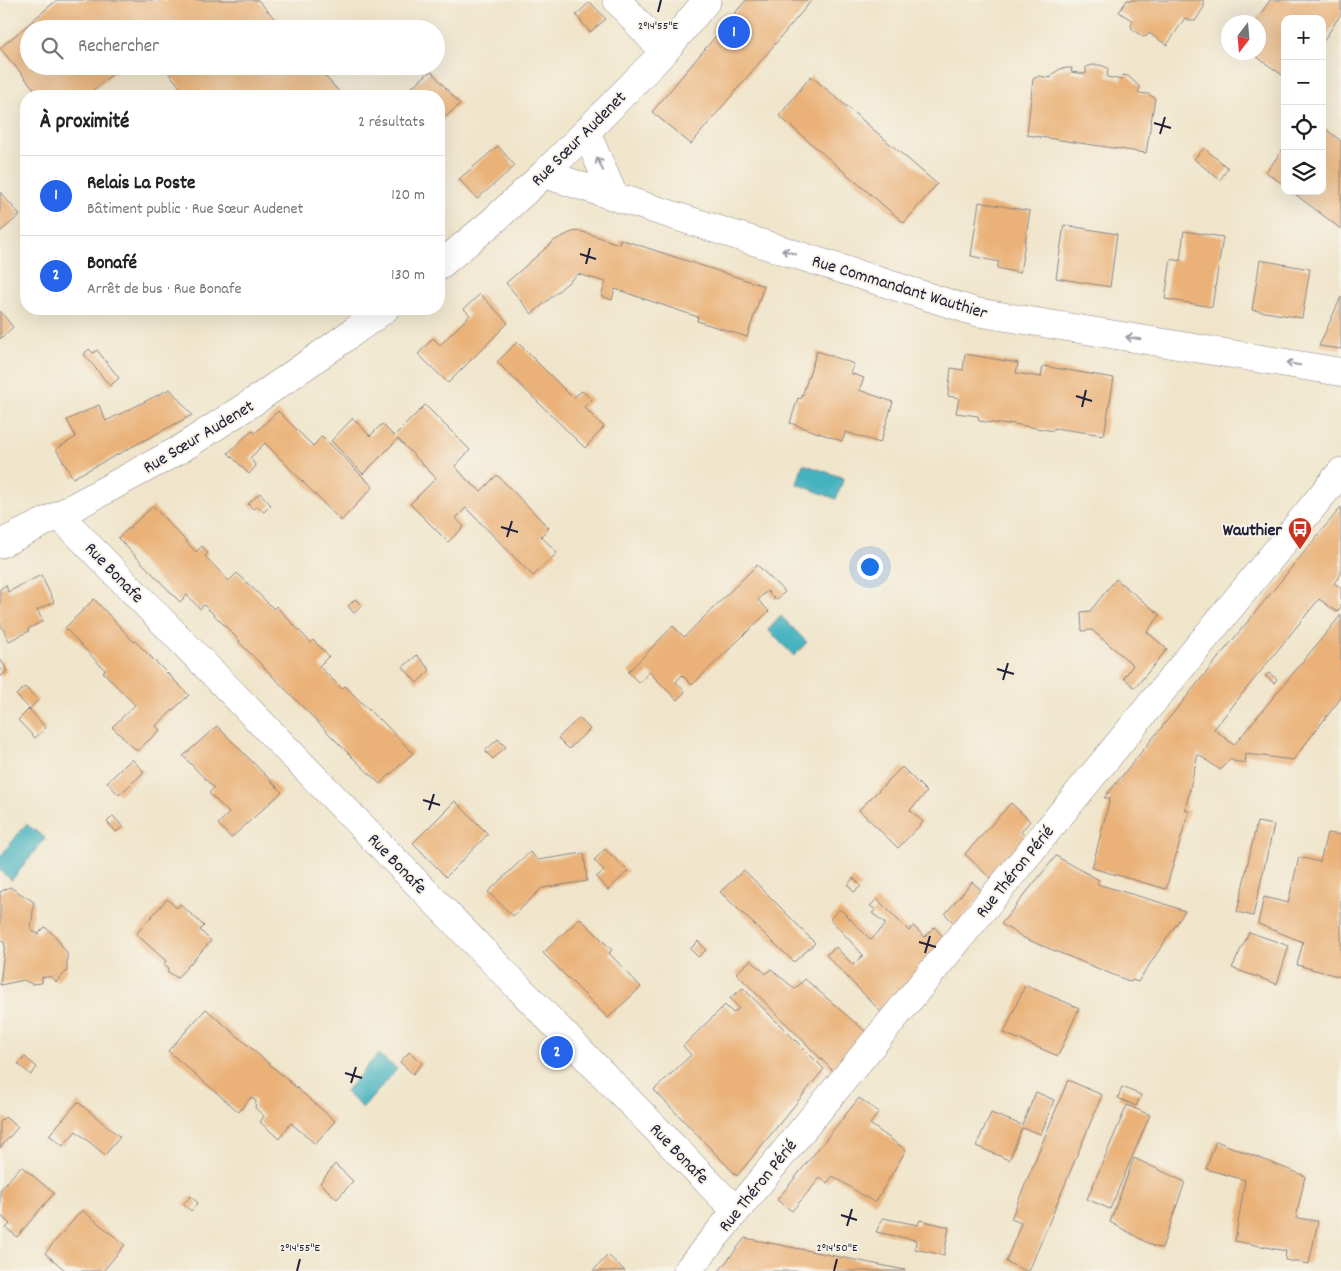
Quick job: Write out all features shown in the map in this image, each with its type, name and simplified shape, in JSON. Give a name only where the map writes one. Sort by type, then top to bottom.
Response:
[{"type":"street","points":[[617,0],[664,52]]},
{"type":"street","name":"Rue Sœur Audenet","points":[[445,261],[492,222],[544,174],[664,52],[707,0]]},
{"type":"street","points":[[586,132],[614,196]]},
{"type":"street","name":"Rue Commandant Wauthier","points":[[544,174],[976,312],[1341,372]]},
{"type":"street","name":"Rue Sœur Audenet","points":[[0,544],[59,515],[179,450],[253,402],[377,315]]},
{"type":"street","name":"Rue Théron Périé","points":[[686,1271],[1341,472]]},
{"type":"street","name":"Rue Bonafe","points":[[59,515],[736,1210]]},
{"type":"water","points":[[803,464],[844,478],[836,499],[797,484]]},
{"type":"water","points":[[781,616],[807,642],[794,656],[768,630]]},
{"type":"water","points":[[26,824],[45,838],[12,880],[0,871],[0,857]]},
{"type":"water","points":[[378,1054],[397,1069],[363,1108],[345,1092]]},
{"type":"building","points":[[57,0],[258,0],[276,20],[33,20]]},
{"type":"building","points":[[746,0],[812,0],[691,144],[652,112]]},
{"type":"building","points":[[1127,0],[1202,0],[1204,1],[1204,7],[1195,21],[1185,18],[1167,45],[1149,33],[1143,37],[1132,29],[1133,21],[1119,12]]},
{"type":"building","points":[[1270,0],[1341,0],[1341,14],[1326,37],[1326,15],[1281,15],[1281,74],[1261,60],[1266,60],[1266,15],[1260,15]]},
{"type":"building","points":[[590,2],[606,19],[590,32],[576,15]]},
{"type":"building","points":[[20,31],[20,72],[0,48]]},
{"type":"building","points":[[1093,65],[1108,68],[1107,77],[1122,80],[1123,75],[1128,76],[1140,87],[1138,93],[1148,94],[1155,98],[1146,153],[1027,135],[1033,79],[1039,76],[1051,78],[1051,75],[1060,69],[1068,68],[1072,68],[1071,72],[1086,74],[1086,67]]},
{"type":"building","points":[[22,75],[111,75],[93,90],[35,90]]},
{"type":"building","points":[[170,75],[324,75],[338,90],[179,90],[181,88]]},
{"type":"building","points":[[426,75],[435,75],[460,104],[445,118],[445,90],[408,90]]},
{"type":"building","points":[[811,76],[937,184],[904,223],[779,116]]},
{"type":"building","points":[[1326,129],[1341,141],[1341,229],[1296,195],[1326,195]]},
{"type":"building","points":[[498,146],[515,166],[477,199],[459,179]]},
{"type":"building","points":[[1204,148],[1228,168],[1220,180],[1194,159]]},
{"type":"building","points":[[1281,152],[1281,183],[1266,172]]},
{"type":"building","points":[[0,192],[20,215],[0,232]]},
{"type":"building","points":[[979,202],[1030,211],[1020,273],[997,268],[999,262],[971,256]]},
{"type":"building","points":[[1064,225],[1117,234],[1110,287],[1056,278]]},
{"type":"building","points":[[580,231],[619,244],[620,239],[764,286],[747,337],[697,321],[698,317],[615,289],[612,300],[601,296],[606,282],[578,274],[532,314],[506,283],[555,240],[572,232]]},
{"type":"building","points":[[1184,231],[1223,237],[1212,307],[1165,299],[1171,259],[1180,261]]},
{"type":"building","points":[[1260,260],[1310,269],[1302,318],[1252,310]]},
{"type":"building","points":[[480,294],[508,323],[448,383],[418,354],[433,338],[440,345],[470,315],[464,309]]},
{"type":"building","points":[[1341,297],[1341,349],[1319,346]]},
{"type":"building","points":[[0,311],[13,327],[0,339]]},
{"type":"building","points":[[517,342],[573,398],[582,391],[592,400],[584,407],[604,427],[585,448],[497,362]]},
{"type":"building","points":[[89,349],[93,353],[97,350],[119,378],[110,386],[84,354]]},
{"type":"building","points":[[817,351],[854,364],[850,373],[864,378],[859,390],[893,402],[880,443],[846,432],[842,441],[790,423],[798,398],[801,399]]},
{"type":"building","points":[[965,354],[1018,363],[1016,373],[1041,377],[1043,366],[1114,378],[1104,435],[1054,428],[1054,431],[1008,423],[1008,425],[979,421],[978,416],[956,413],[959,398],[948,396],[951,368],[963,370]]},
{"type":"building","points":[[170,389],[192,415],[73,478],[56,449],[76,437],[67,420],[99,405],[106,421]]},
{"type":"building","points":[[425,405],[470,450],[455,466],[468,481],[481,491],[497,475],[549,528],[541,536],[557,553],[533,576],[466,508],[456,518],[464,527],[448,542],[410,504],[436,478],[398,439],[363,474],[331,441],[353,418],[370,436],[382,424],[394,436]]},
{"type":"building","points":[[278,411],[313,446],[322,436],[373,487],[341,521],[265,443],[250,458],[256,466],[249,474],[228,453],[252,430],[255,433]]},
{"type":"building","points":[[260,493],[271,505],[264,512],[257,506],[253,509],[248,504]]},
{"type":"building","points":[[153,506],[196,552],[202,546],[208,553],[205,556],[229,581],[237,573],[274,609],[276,606],[311,643],[313,640],[329,656],[319,666],[342,689],[345,686],[413,753],[380,784],[204,605],[200,609],[187,595],[180,602],[118,538]]},
{"type":"building","points":[[1341,507],[1341,574],[1334,583],[1341,588],[1341,607],[1337,612],[1319,599],[1214,729],[1234,745],[1341,615],[1341,698],[1293,760],[1246,754],[1245,763],[1233,761],[1231,758],[1220,770],[1198,754],[1185,810],[1189,811],[1166,889],[1092,868],[1110,798],[1104,798]]},
{"type":"building","points":[[757,565],[785,592],[776,600],[767,591],[758,600],[769,611],[692,685],[682,675],[676,682],[685,692],[677,700],[649,672],[639,683],[628,672],[673,626],[684,637]]},
{"type":"building","points":[[41,575],[54,602],[37,610],[43,621],[28,629],[29,631],[9,641],[0,623],[0,589],[6,585],[8,592]]},
{"type":"building","points":[[1116,579],[1160,615],[1147,632],[1167,649],[1135,688],[1124,678],[1133,665],[1092,630],[1082,631],[1081,612],[1090,611]]},
{"type":"building","points":[[94,599],[134,642],[189,695],[156,726],[160,730],[137,751],[112,727],[135,705],[65,628]]},
{"type":"building","points":[[355,599],[362,606],[354,613],[348,606]]},
{"type":"building","points":[[417,655],[430,670],[417,683],[403,667]]},
{"type":"building","points":[[0,660],[7,671],[0,677]]},
{"type":"building","points":[[1269,673],[1277,679],[1274,683],[1265,676]]},
{"type":"building","points":[[25,687],[38,700],[30,709],[16,695]]},
{"type":"building","points":[[29,709],[46,728],[35,738],[18,720]]},
{"type":"building","points":[[579,718],[590,729],[569,749],[558,738]]},
{"type":"building","points":[[217,726],[282,792],[231,838],[218,824],[229,813],[209,793],[214,788],[183,756]]},
{"type":"building","points":[[498,739],[506,747],[493,759],[485,751]]},
{"type":"building","points":[[132,759],[144,772],[119,795],[107,782]]},
{"type":"building","points":[[902,767],[927,792],[910,810],[923,822],[898,848],[859,810]]},
{"type":"building","points":[[455,801],[488,834],[446,877],[413,843]]},
{"type":"building","points":[[1011,803],[1030,821],[1021,832],[1028,839],[993,881],[965,854]]},
{"type":"building","points":[[113,816],[123,827],[116,832],[107,822]]},
{"type":"building","points":[[1257,822],[1274,825],[1253,916],[1237,912]]},
{"type":"building","points":[[1327,833],[1341,835],[1341,977],[1297,965],[1303,942],[1258,924],[1264,897],[1288,903],[1299,857],[1320,862]]},
{"type":"building","points":[[605,849],[628,871],[608,890],[596,877],[604,871],[594,860]]},
{"type":"building","points":[[530,852],[538,860],[584,853],[587,881],[542,888],[513,916],[488,892]]},
{"type":"building","points":[[1056,856],[1099,880],[1097,884],[1185,911],[1138,982],[1132,980],[1131,982],[1026,939],[1001,924]]},
{"type":"building","points":[[744,870],[815,943],[794,962],[720,892]]},
{"type":"building","points":[[853,878],[861,886],[854,892],[848,885]]},
{"type":"building","points":[[972,882],[984,892],[956,925],[945,914]]},
{"type":"building","points":[[10,887],[34,902],[31,930],[38,934],[45,927],[56,937],[67,953],[67,971],[56,982],[52,977],[42,977],[42,983],[31,984],[24,980],[0,985],[5,943],[0,940],[0,892]]},
{"type":"building","points":[[167,899],[177,908],[180,904],[204,926],[200,930],[211,941],[177,978],[167,971],[169,968],[164,964],[166,961],[136,934]]},
{"type":"building","points":[[877,899],[909,931],[913,926],[925,937],[934,927],[946,939],[883,1014],[826,955],[836,947],[853,965],[863,955],[830,919],[840,909],[871,940],[886,924],[872,913],[876,910],[870,906]]},
{"type":"building","points":[[580,918],[612,950],[609,953],[641,987],[608,1018],[543,953]]},
{"type":"building","points":[[1249,932],[1289,946],[1277,984],[1232,968]]},
{"type":"building","points":[[698,941],[706,950],[698,957],[690,949]]},
{"type":"building","points":[[751,960],[766,974],[771,969],[795,989],[805,979],[867,1033],[835,1073],[736,973]]},
{"type":"building","points":[[1025,985],[1079,1008],[1058,1056],[1004,1033]]},
{"type":"building","points":[[743,988],[824,1069],[737,1176],[654,1090],[691,1055],[683,1046],[725,1005],[733,1013],[739,1008],[730,998]]},
{"type":"building","points":[[206,1009],[335,1121],[315,1144],[291,1123],[279,1139],[260,1122],[264,1116],[255,1108],[256,1101],[251,1097],[239,1112],[168,1051]]},
{"type":"building","points":[[409,1052],[422,1063],[413,1074],[400,1062]]},
{"type":"building","points":[[25,1057],[37,1067],[31,1075],[18,1064]]},
{"type":"building","points":[[1068,1080],[1102,1095],[1029,1271],[1026,1271],[1006,1262],[1021,1223],[1011,1219]]},
{"type":"building","points":[[1122,1087],[1141,1095],[1136,1106],[1118,1098]]},
{"type":"building","points":[[1036,1092],[1054,1100],[1041,1134],[1022,1128],[1009,1160],[976,1146],[991,1113],[1022,1125]]},
{"type":"building","points":[[859,1098],[879,1112],[870,1124],[906,1150],[875,1203],[833,1176],[827,1183],[820,1178],[792,1211],[777,1200]]},
{"type":"building","points":[[78,1102],[120,1137],[105,1155],[76,1131],[63,1146],[49,1135]]},
{"type":"building","points":[[1127,1105],[1150,1115],[1110,1209],[1087,1199]]},
{"type":"building","points":[[5,1117],[18,1127],[0,1148],[0,1122]]},
{"type":"building","points":[[1216,1141],[1305,1176],[1296,1218],[1318,1221],[1309,1264],[1285,1260],[1286,1251],[1235,1241],[1245,1180],[1206,1169]]},
{"type":"building","points":[[1134,1158],[1185,1182],[1162,1248],[1155,1247],[1110,1222]]},
{"type":"building","points":[[335,1164],[353,1181],[337,1199],[320,1183]]},
{"type":"building","points":[[21,1166],[54,1193],[17,1237],[6,1228],[10,1224],[0,1215],[0,1190]]},
{"type":"building","points":[[191,1196],[198,1203],[191,1211],[183,1204]]},
{"type":"building","points":[[82,1210],[125,1245],[103,1271],[66,1271],[45,1253]]},
{"type":"building","points":[[883,1218],[918,1225],[920,1220],[949,1227],[944,1255],[915,1249],[916,1240],[876,1232]]},
{"type":"building","points":[[745,1238],[905,1270],[905,1271],[719,1271]]},
{"type":"building","points":[[608,1255],[625,1271],[593,1271]]},
{"type":"place","name":"Relais La Poste","points":[[734,32]]},
{"type":"place","name":"Wauthier","points":[[1300,550]]},
{"type":"place","name":"Bonafé","points":[[557,1052]]}]
